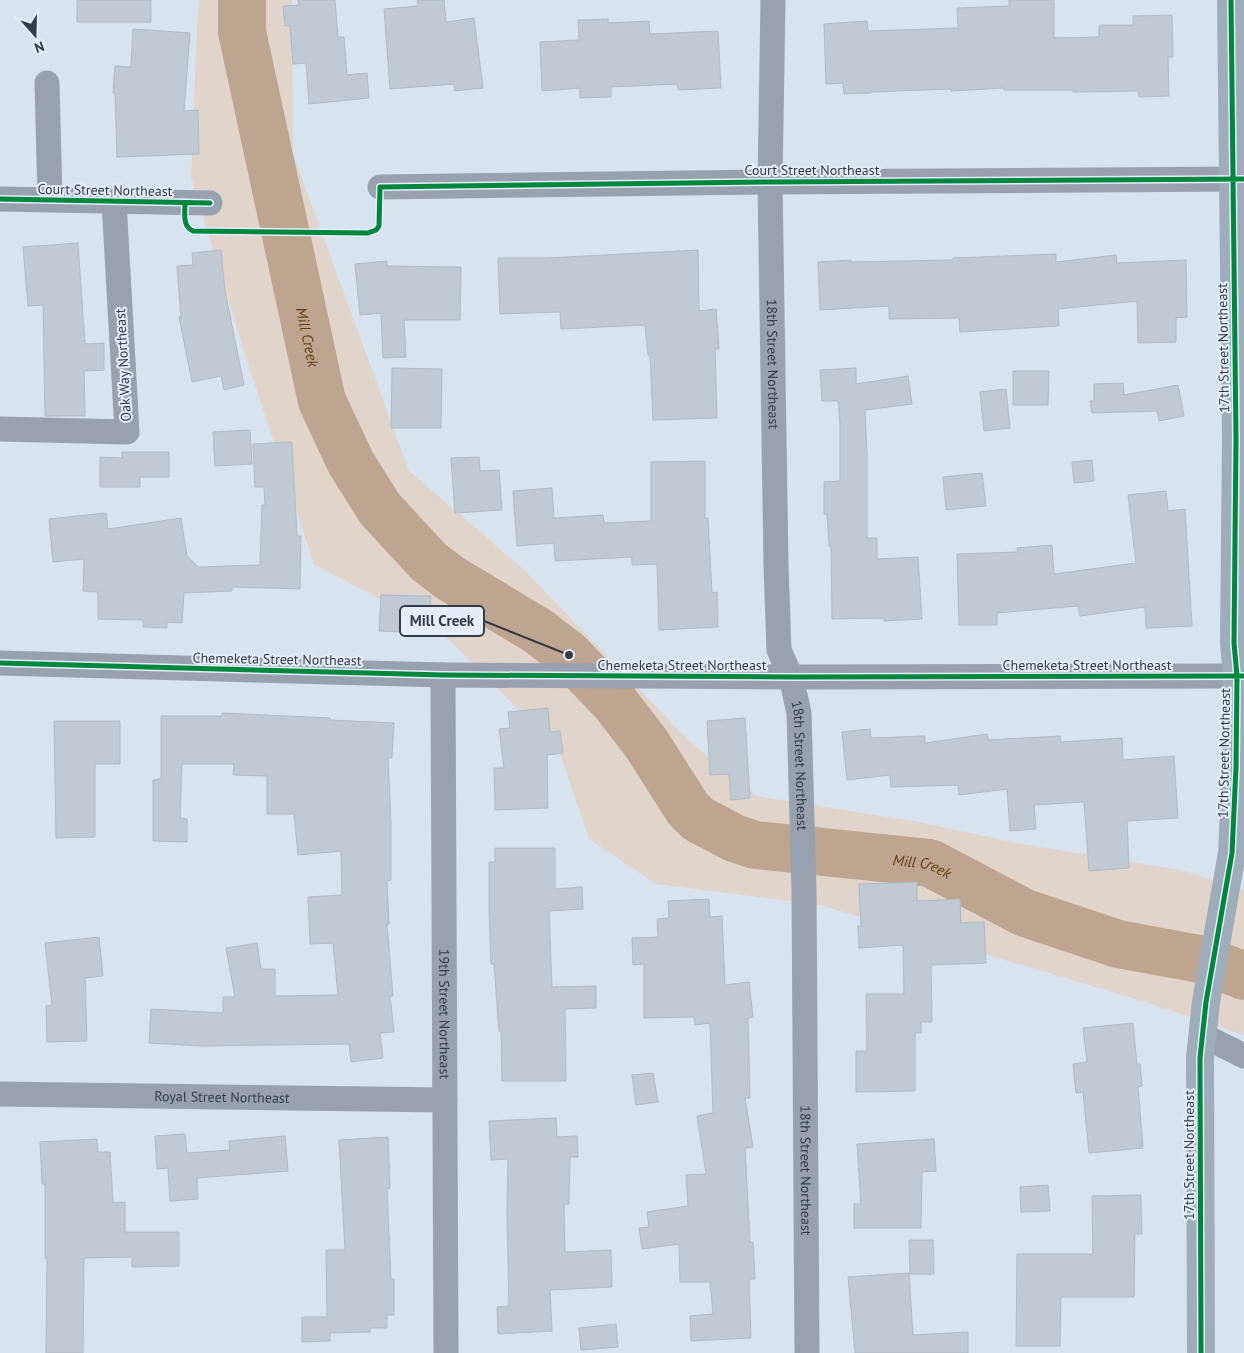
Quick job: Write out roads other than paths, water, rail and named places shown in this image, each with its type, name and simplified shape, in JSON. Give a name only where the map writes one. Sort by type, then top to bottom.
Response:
[{"type":"main road","name":"17th Street Northeast","points":[[1201,1353],[1200,1125],[1202,1035],[1232,854],[1241,676],[1234,644],[1238,179],[1231,0]]},
{"type":"street","name":"18th Street Northeast","points":[[773,0],[770,182],[778,640],[779,650],[790,677],[799,713],[804,890],[807,1353]]},
{"type":"street","points":[[47,83],[50,199]]},
{"type":"street","name":"Court Street Northeast","points":[[380,187],[1238,179]]},
{"type":"street","name":"Court Street Northeast","points":[[0,199],[210,203]]},
{"type":"street","name":"Oak Way Northeast","points":[[0,429],[127,432],[114,201]]},
{"type":"street","name":"Chemeketa Street Northeast","points":[[0,663],[443,674],[626,676],[1241,676]]},
{"type":"street","name":"19th Street Northeast","points":[[443,674],[446,1353]]},
{"type":"street","points":[[1202,1035],[1244,1056]]},
{"type":"street","name":"Royal Street Northeast","points":[[0,1094],[445,1100]]},
{"type":"waterway","name":"Mill Creek","points":[[242,0],[242,32],[322,401],[351,463],[380,509],[429,562],[450,578],[538,631],[569,655],[615,703],[646,743],[688,809],[698,819],[734,838],[755,845],[930,863],[1025,913],[1118,944],[1205,960],[1244,976]]},
{"type":"place","name":"Mill Creek","points":[[569,655]]}]
